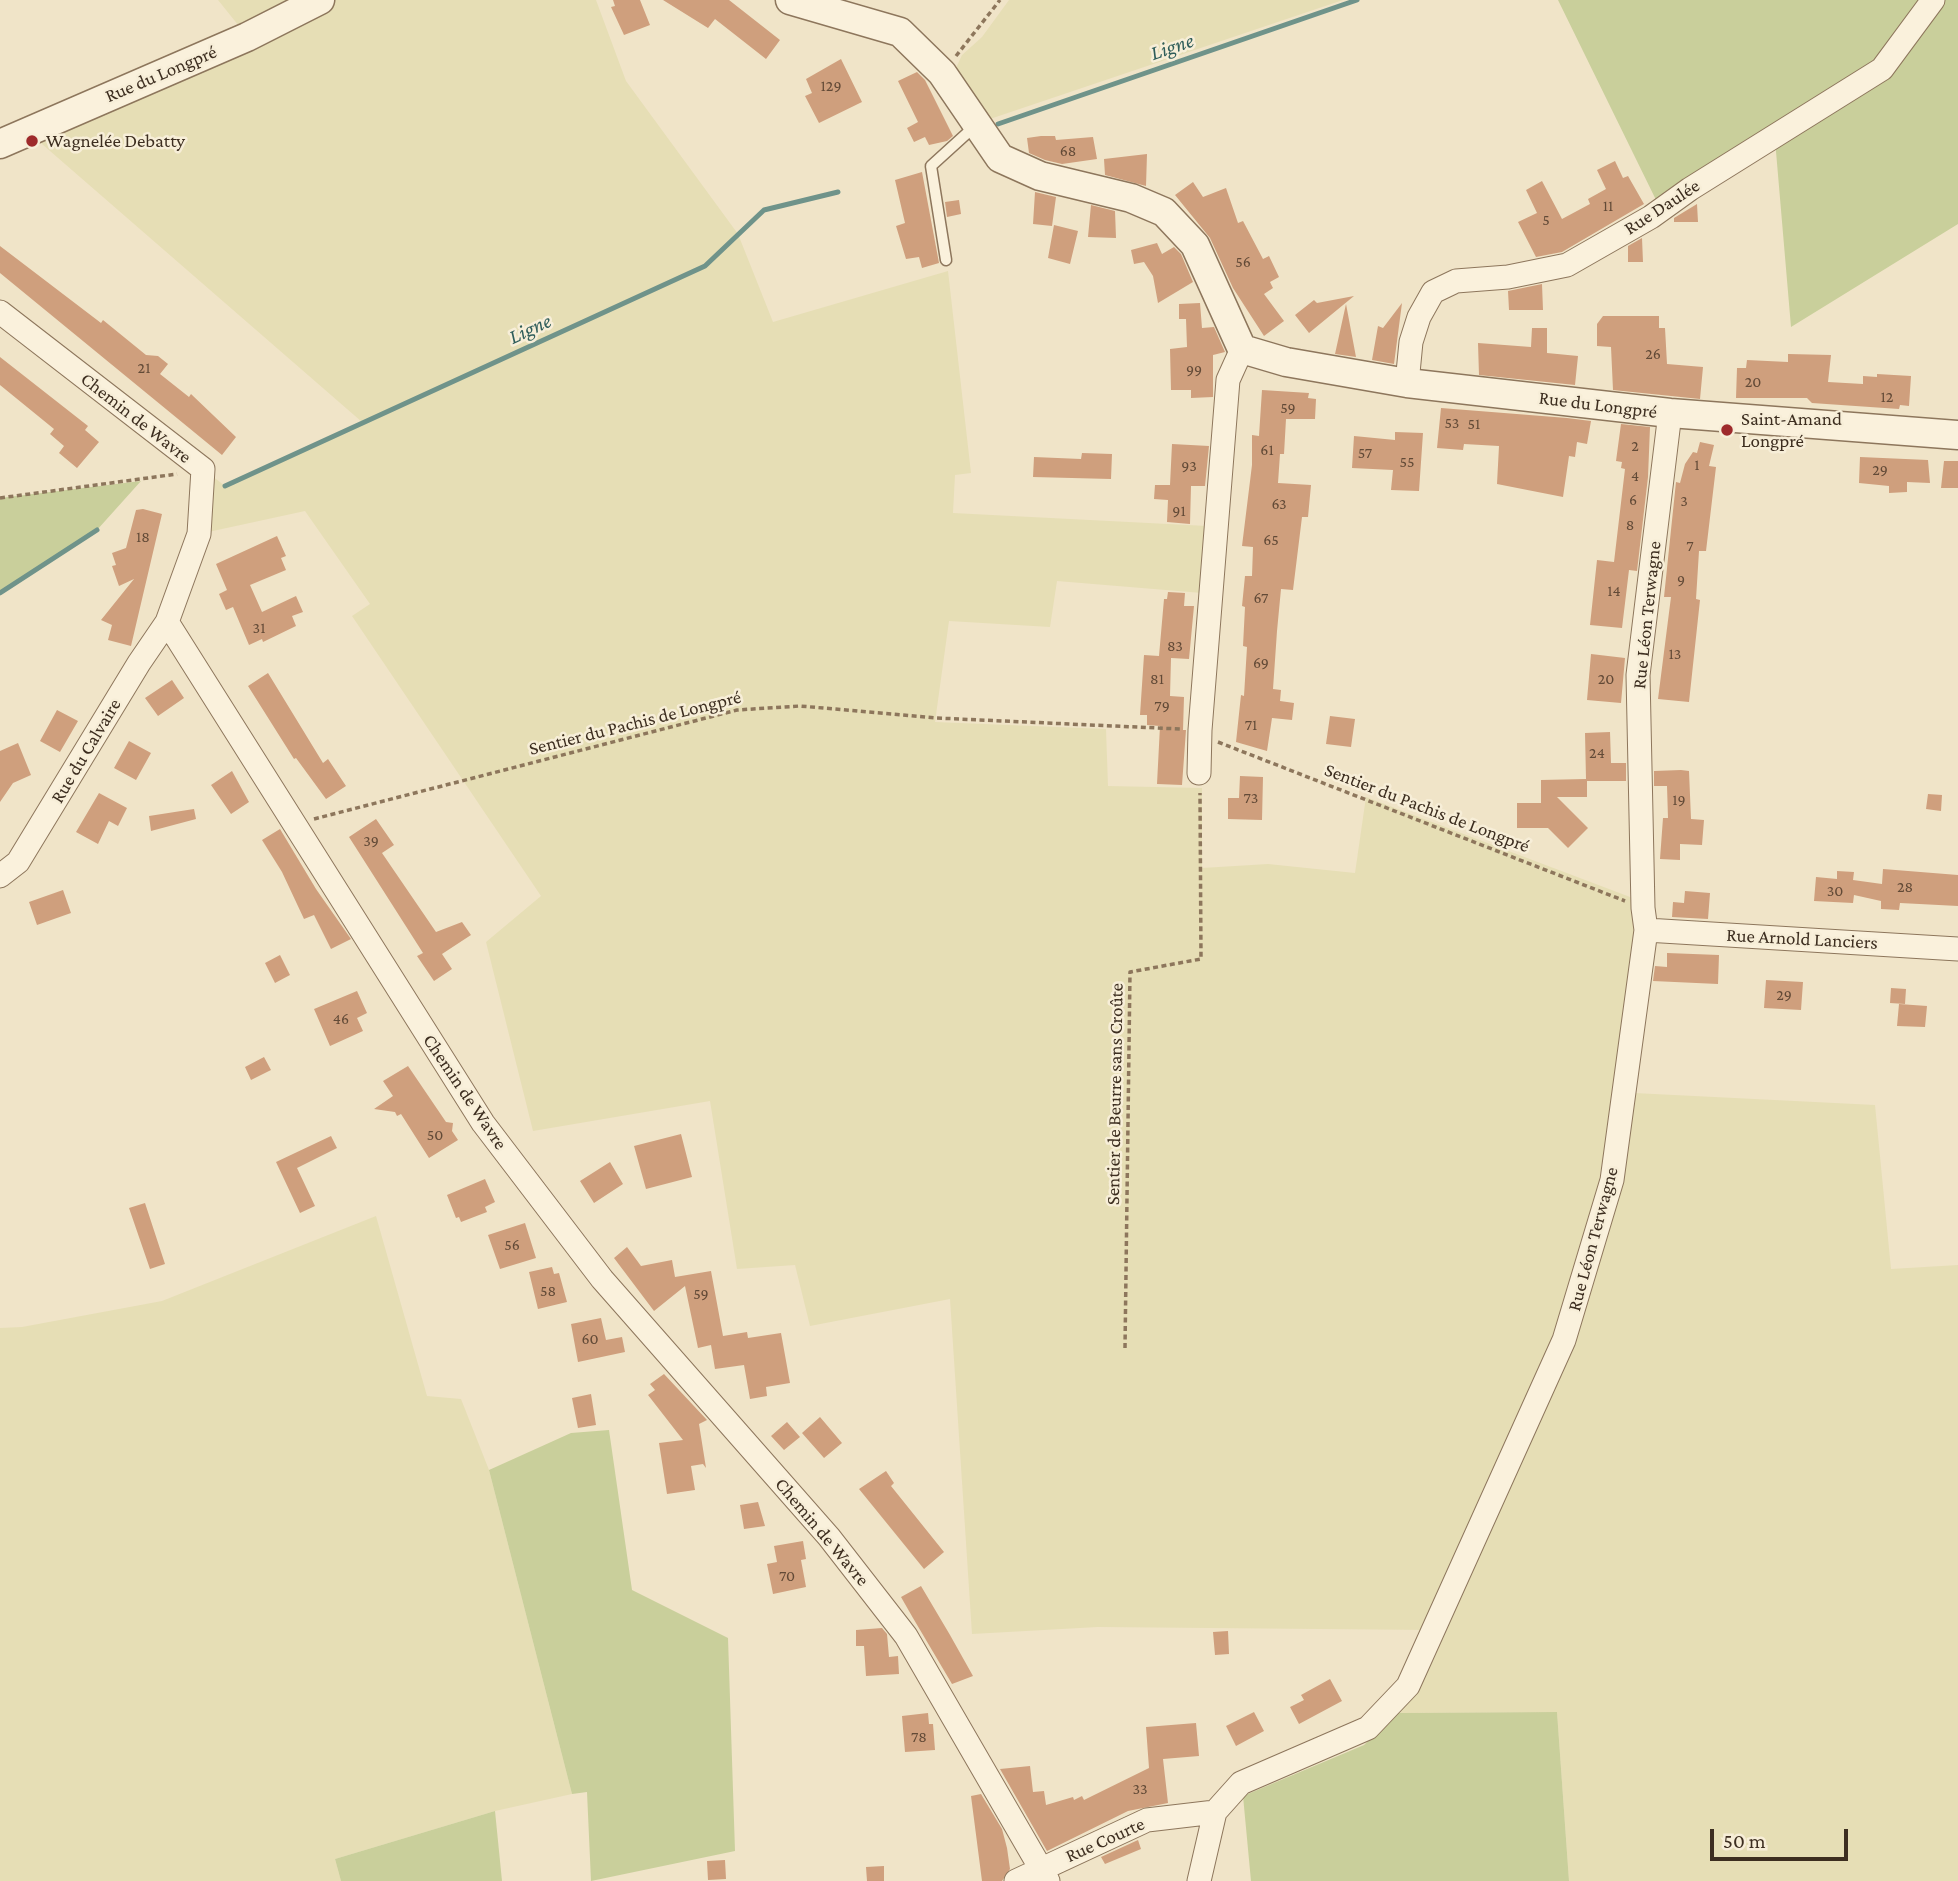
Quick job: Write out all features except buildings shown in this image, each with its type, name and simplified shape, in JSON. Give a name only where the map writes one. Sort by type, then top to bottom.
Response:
[{"type":"street","name":"Rue du Longpré","points":[[0,144],[247,37],[320,0]]},
{"type":"street","points":[[790,0],[900,32],[942,73],[1000,158],[1040,177],[1130,198],[1164,212],[1195,245],[1242,349],[1228,380],[1199,773]]},
{"type":"street","name":"Rue Daulée","points":[[1407,383],[1411,342],[1419,317],[1433,292],[1456,281],[1508,277],[1567,265],[1651,217],[1690,189],[1882,69],[1933,0]]},
{"type":"street","name":"Chemin de Wavre","points":[[0,312],[203,470],[199,534],[167,622],[484,1124],[602,1279],[829,1537],[906,1636],[1044,1876]]},
{"type":"street","name":"Rue du Longpré","points":[[1242,349],[1286,362],[1407,383],[1670,413],[1958,435]]},
{"type":"street","name":"Rue Léon Terwagne","points":[[1199,1881],[1215,1812],[1241,1783],[1368,1728],[1408,1686],[1564,1340],[1612,1180],[1645,919],[1638,675],[1670,413]]},
{"type":"street","name":"Rue du Calvaire","points":[[0,876],[18,862],[139,663],[167,622]]},
{"type":"street","name":"Rue Arnold Lanciers","points":[[1645,919],[1958,949]]},
{"type":"street","name":"Rue Courte","points":[[1016,1881],[1044,1876],[1147,1820],[1215,1812]]},
{"type":"lane","points":[[946,260],[931,166],[977,124]]},
{"type":"path","points":[[942,73],[1000,0]]},
{"type":"path","points":[[0,498],[141,481],[203,470]]},
{"type":"path","name":"Sentier du Pachis de Longpré","points":[[293,824],[737,710],[800,706],[937,718],[1200,733],[1645,919]]},
{"type":"path","name":"Sentier de Beurre sans Croûte","points":[[1125,1348],[1130,972],[1201,959],[1199,773]]},
{"type":"shaded area","points":[[218,0],[596,0],[626,81],[738,234],[773,322],[948,271],[971,473],[955,475],[953,513],[1207,526],[1202,593],[1057,581],[1050,627],[949,621],[935,722],[1106,729],[1108,786],[1202,788],[1202,868],[1268,864],[1355,873],[1366,797],[1638,900],[1637,947],[1599,1181],[1560,1327],[1430,1630],[1098,1627],[972,1634],[950,1299],[810,1326],[795,1265],[737,1269],[710,1101],[533,1131],[486,942],[541,896],[352,616],[370,604],[305,511],[199,534],[203,469],[225,486],[362,422],[27,131],[247,36]]},
{"type":"shaded area","points":[[1009,0],[1343,0],[987,120],[956,68],[962,55],[982,37]]},
{"type":"shaded area","points":[[1634,1093],[1875,1105],[1891,1269],[1958,1265],[1958,1881],[1569,1881],[1557,1712],[1397,1713],[1433,1661],[1574,1342]]},
{"type":"shaded area","points":[[376,1216],[427,1396],[461,1399],[489,1470],[572,1794],[495,1811],[335,1859],[341,1881],[0,1881],[0,1328],[22,1327],[162,1301]]},
{"type":"green space","points":[[1558,0],[1958,0],[1958,224],[1791,327],[1774,128],[1658,204]]},
{"type":"green space","points":[[141,481],[97,530],[0,593],[0,498]]},
{"type":"green space","points":[[609,1430],[632,1590],[728,1638],[735,1851],[591,1881],[587,1792],[572,1794],[489,1470],[571,1433]]},
{"type":"green space","points":[[1557,1712],[1569,1881],[1251,1881],[1243,1796],[1364,1745],[1397,1713]]},
{"type":"green space","points":[[495,1811],[502,1881],[341,1881],[335,1859]]},
{"type":"waterway","name":"Ligne","points":[[998,124],[1357,0]]},
{"type":"waterway","name":"Ligne","points":[[225,486],[705,266],[764,210],[838,192]]},
{"type":"waterway","name":"Ligne","points":[[0,593],[97,530]]},
{"type":"place","name":"Wagnelée Debatty","points":[[32,141]]},
{"type":"place","name":"Saint-Amand Longpré","points":[[1727,430]]}]
